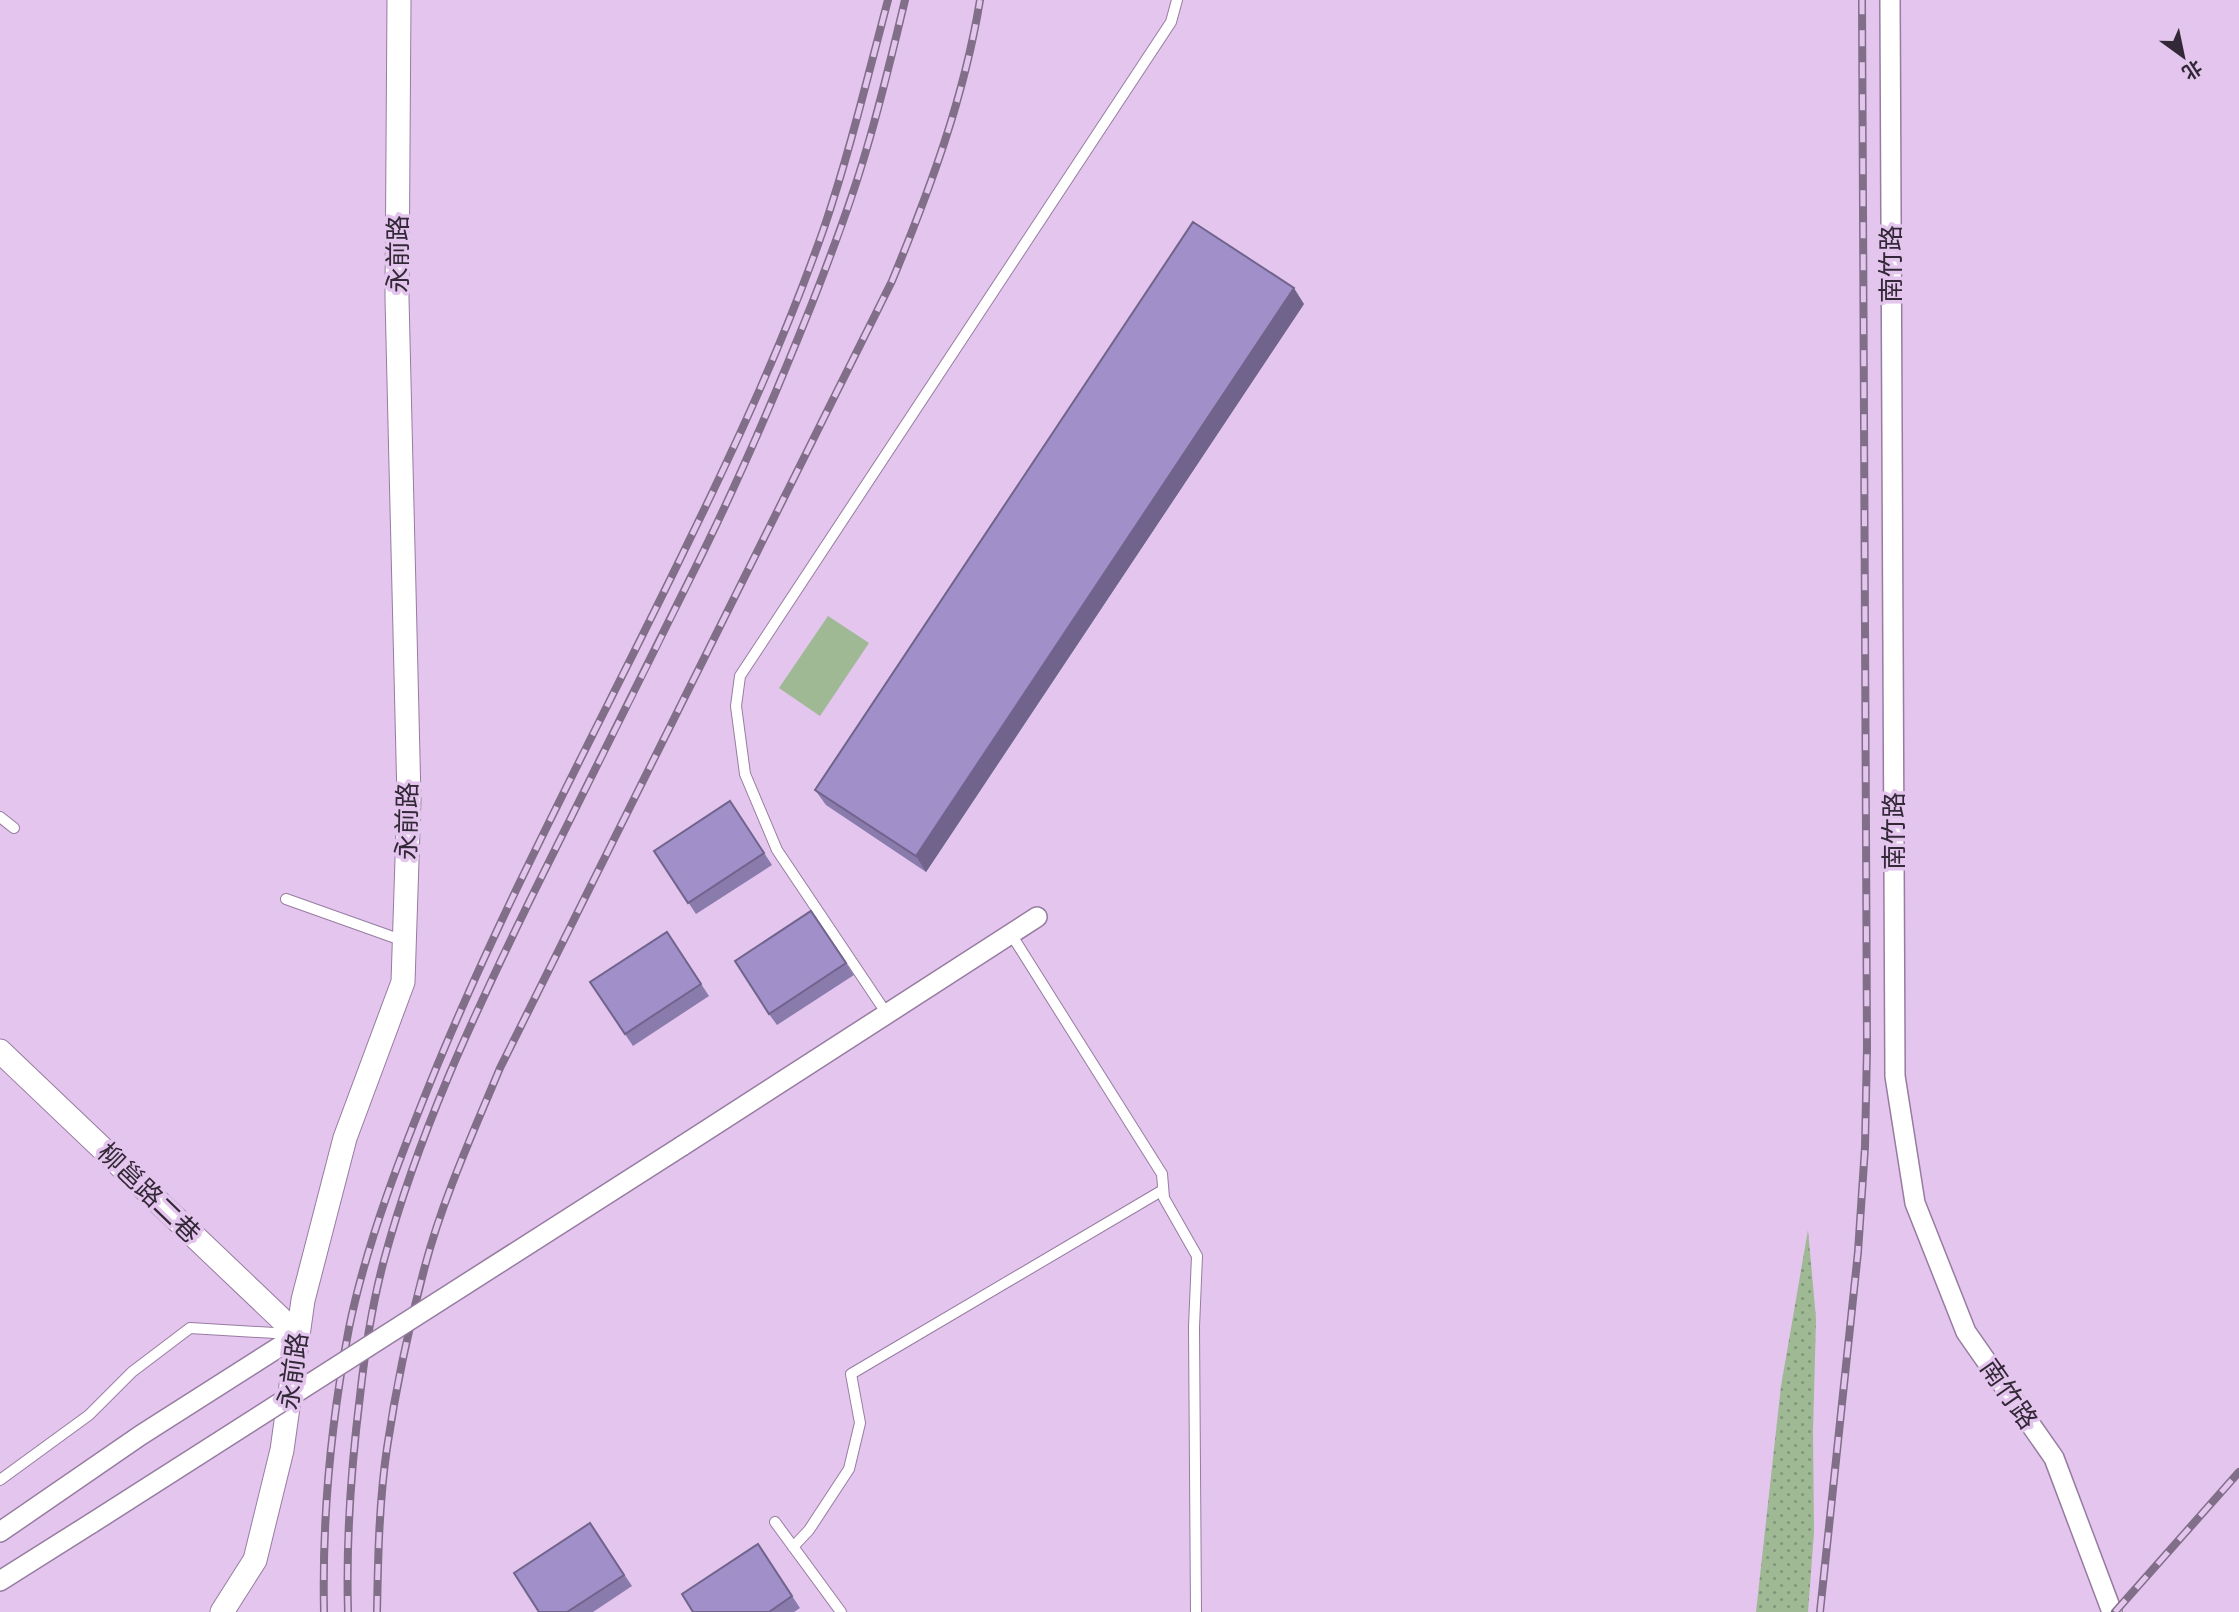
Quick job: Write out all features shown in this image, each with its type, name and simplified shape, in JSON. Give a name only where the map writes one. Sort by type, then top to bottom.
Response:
[{"type":"street","name":"永前路","points":[[222,1612],[255,1560],[282,1450],[303,1300],[345,1138],[403,982],[409,799],[397,298],[400,0]]},
{"type":"street","name":"南竹路","points":[[1890,0],[1895,1076],[1915,1203],[1966,1332],[2054,1458],[2112,1612]]},
{"type":"street","points":[[0,1581],[1037,917]]},
{"type":"street","name":"柳邕路二巷","points":[[0,1051],[298,1335]]},
{"type":"street","points":[[0,1532],[141,1436],[298,1335]]},
{"type":"lane","points":[[887,1014],[777,850],[745,774],[736,706],[740,676],[1171,22],[1177,0]]},
{"type":"lane","points":[[0,817],[14,828]]},
{"type":"lane","points":[[286,899],[404,941]]},
{"type":"lane","points":[[1012,934],[1162,1174],[1164,1198],[1197,1256],[1194,1327],[1196,1612]]},
{"type":"lane","points":[[793,1546],[809,1530],[849,1469],[860,1423],[851,1374],[1163,1190]]},
{"type":"lane","points":[[0,1480],[89,1415],[132,1372],[190,1328],[298,1335]]},
{"type":"lane","points":[[775,1522],[841,1612]]},
{"type":"green space","points":[[828,616],[869,643],[820,716],[779,688]]},
{"type":"green space","points":[[1808,1230],[1816,1319],[1814,1532],[1808,1612],[1756,1612],[1781,1386]]},
{"type":"building","points":[[1193,222],[1294,288],[916,856],[815,790]]},
{"type":"building","points":[[730,801],[764,853],[688,903],[654,851]]},
{"type":"building","points":[[811,911],[846,963],[769,1014],[735,961]]},
{"type":"building","points":[[667,932],[701,984],[625,1034],[590,982]]},
{"type":"building","points":[[590,1523],[624,1575],[567,1612],[539,1612],[514,1573]]},
{"type":"building","points":[[758,1544],[792,1596],[769,1612],[693,1612],[682,1594]]},
{"type":"railway","points":[[324,1612],[326,1505],[337,1399],[357,1295],[387,1195],[465,1000],[703,511],[777,349],[810,267],[834,197],[888,0]]},
{"type":"railway","points":[[348,1612],[352,1477],[367,1345],[384,1260],[413,1167],[448,1077],[488,988],[707,544],[774,396],[854,190],[877,113],[905,0]]},
{"type":"railway","points":[[377,1612],[382,1489],[394,1402],[425,1266],[450,1191],[500,1068],[892,281],[920,212],[955,108],[980,0]]},
{"type":"railway","points":[[1820,1612],[1858,1252],[1865,1147],[1867,1047],[1862,0]]},
{"type":"railway","points":[[2115,1612],[2239,1472]]}]
